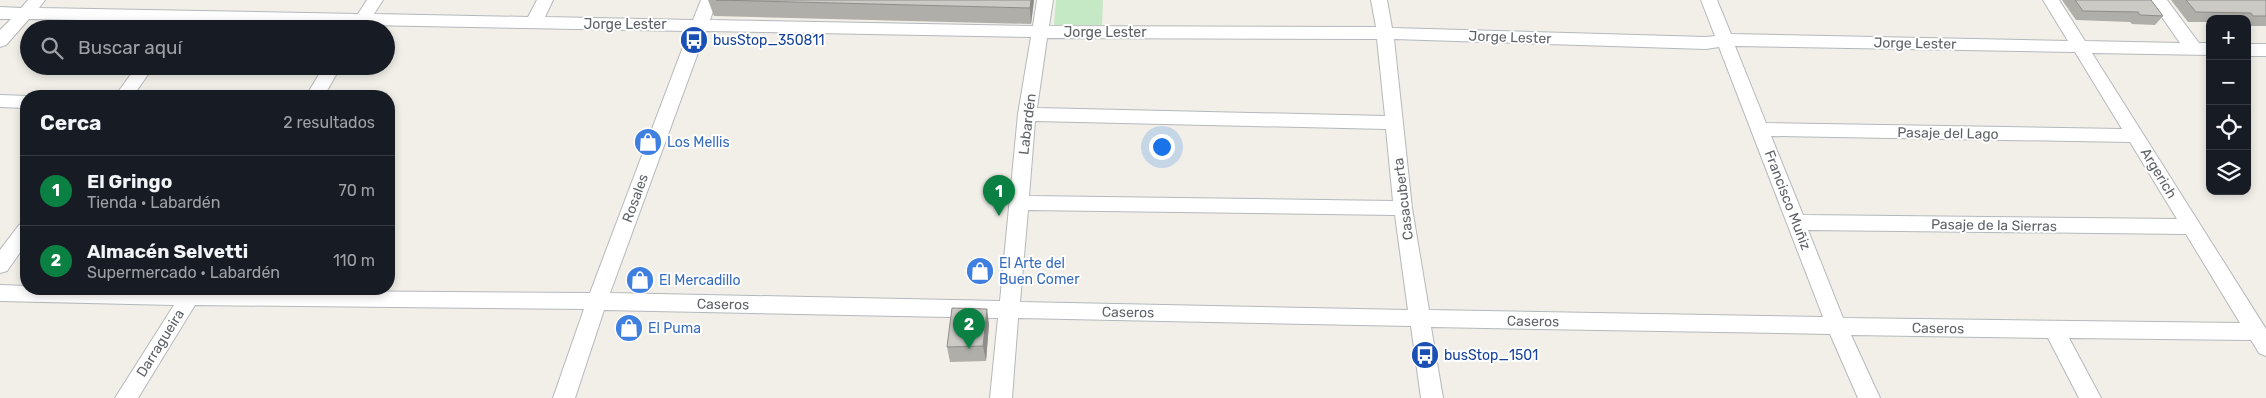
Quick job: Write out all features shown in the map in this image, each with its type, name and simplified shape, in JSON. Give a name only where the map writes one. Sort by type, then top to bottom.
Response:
[{"type":"street","points":[[0,41],[36,0]]},
{"type":"street","points":[[362,20],[375,0]]},
{"type":"street","points":[[533,24],[545,0]]},
{"type":"street","name":"Rosales","points":[[564,398],[597,301],[709,0]]},
{"type":"street","name":"Labardén","points":[[1001,398],[1027,114],[1045,0]]},
{"type":"street","name":"Casacuberta","points":[[1379,0],[1385,33],[1403,208],[1432,398]]},
{"type":"street","name":"Francisco Muñiz","points":[[1709,0],[1837,327],[1869,398]]},
{"type":"street","name":"Argerich","points":[[2052,0],[2261,339]]},
{"type":"street","points":[[2158,0],[2202,49]]},
{"type":"street","name":"Jorge Lester","points":[[0,13],[132,20]]},
{"type":"street","name":"Jorge Lester","points":[[395,24],[700,24],[1041,32],[1385,33],[1706,43],[1726,40],[2202,49]]},
{"type":"street","points":[[2251,50],[2266,50]]},
{"type":"street","points":[[128,90],[139,75]]},
{"type":"street","points":[[319,90],[328,75]]},
{"type":"street","points":[[0,101],[20,102]]},
{"type":"street","points":[[1027,114],[1395,122]]},
{"type":"street","name":"Pasaje del Lago","points":[[1760,129],[2137,136]]},
{"type":"street","points":[[1020,204],[1403,208]]},
{"type":"street","name":"Pasaje de la Sierras","points":[[1796,222],[2192,227]]},
{"type":"street","points":[[0,265],[20,238]]},
{"type":"street","name":"Caseros","points":[[0,293],[20,293]]},
{"type":"street","name":"Darragueira","points":[[126,398],[191,295]]},
{"type":"street","name":"Caseros","points":[[250,295],[2054,330],[2261,339]]},
{"type":"street","points":[[2054,330],[2090,398]]},
{"type":"green space","points":[[1056,0],[1103,0],[1102,25],[1054,25]]},
{"type":"building","points":[[716,0],[1031,0],[1030,8]]},
{"type":"building","points":[[2075,0],[2151,0],[2163,16],[2140,15],[2138,12],[2083,11]]},
{"type":"building","points":[[2186,0],[2266,0],[2266,16],[2253,16],[2251,13],[2196,12]]},
{"type":"building","points":[[952,308],[987,309],[983,346],[947,347]]},
{"type":"place","name":"busStop_350811","points":[[694,40]]},
{"type":"place","name":"Los Mellis","points":[[648,142]]},
{"type":"place","name":"El Gringo","points":[[999,216]]},
{"type":"place","name":"El Arte del Buen Comer","points":[[980,271]]},
{"type":"place","name":"El Mercadillo","points":[[640,280]]},
{"type":"place","name":"El Puma","points":[[629,328]]},
{"type":"place","name":"Almacén Selvetti","points":[[969,349]]},
{"type":"place","name":"busStop_1501","points":[[1425,355]]}]
